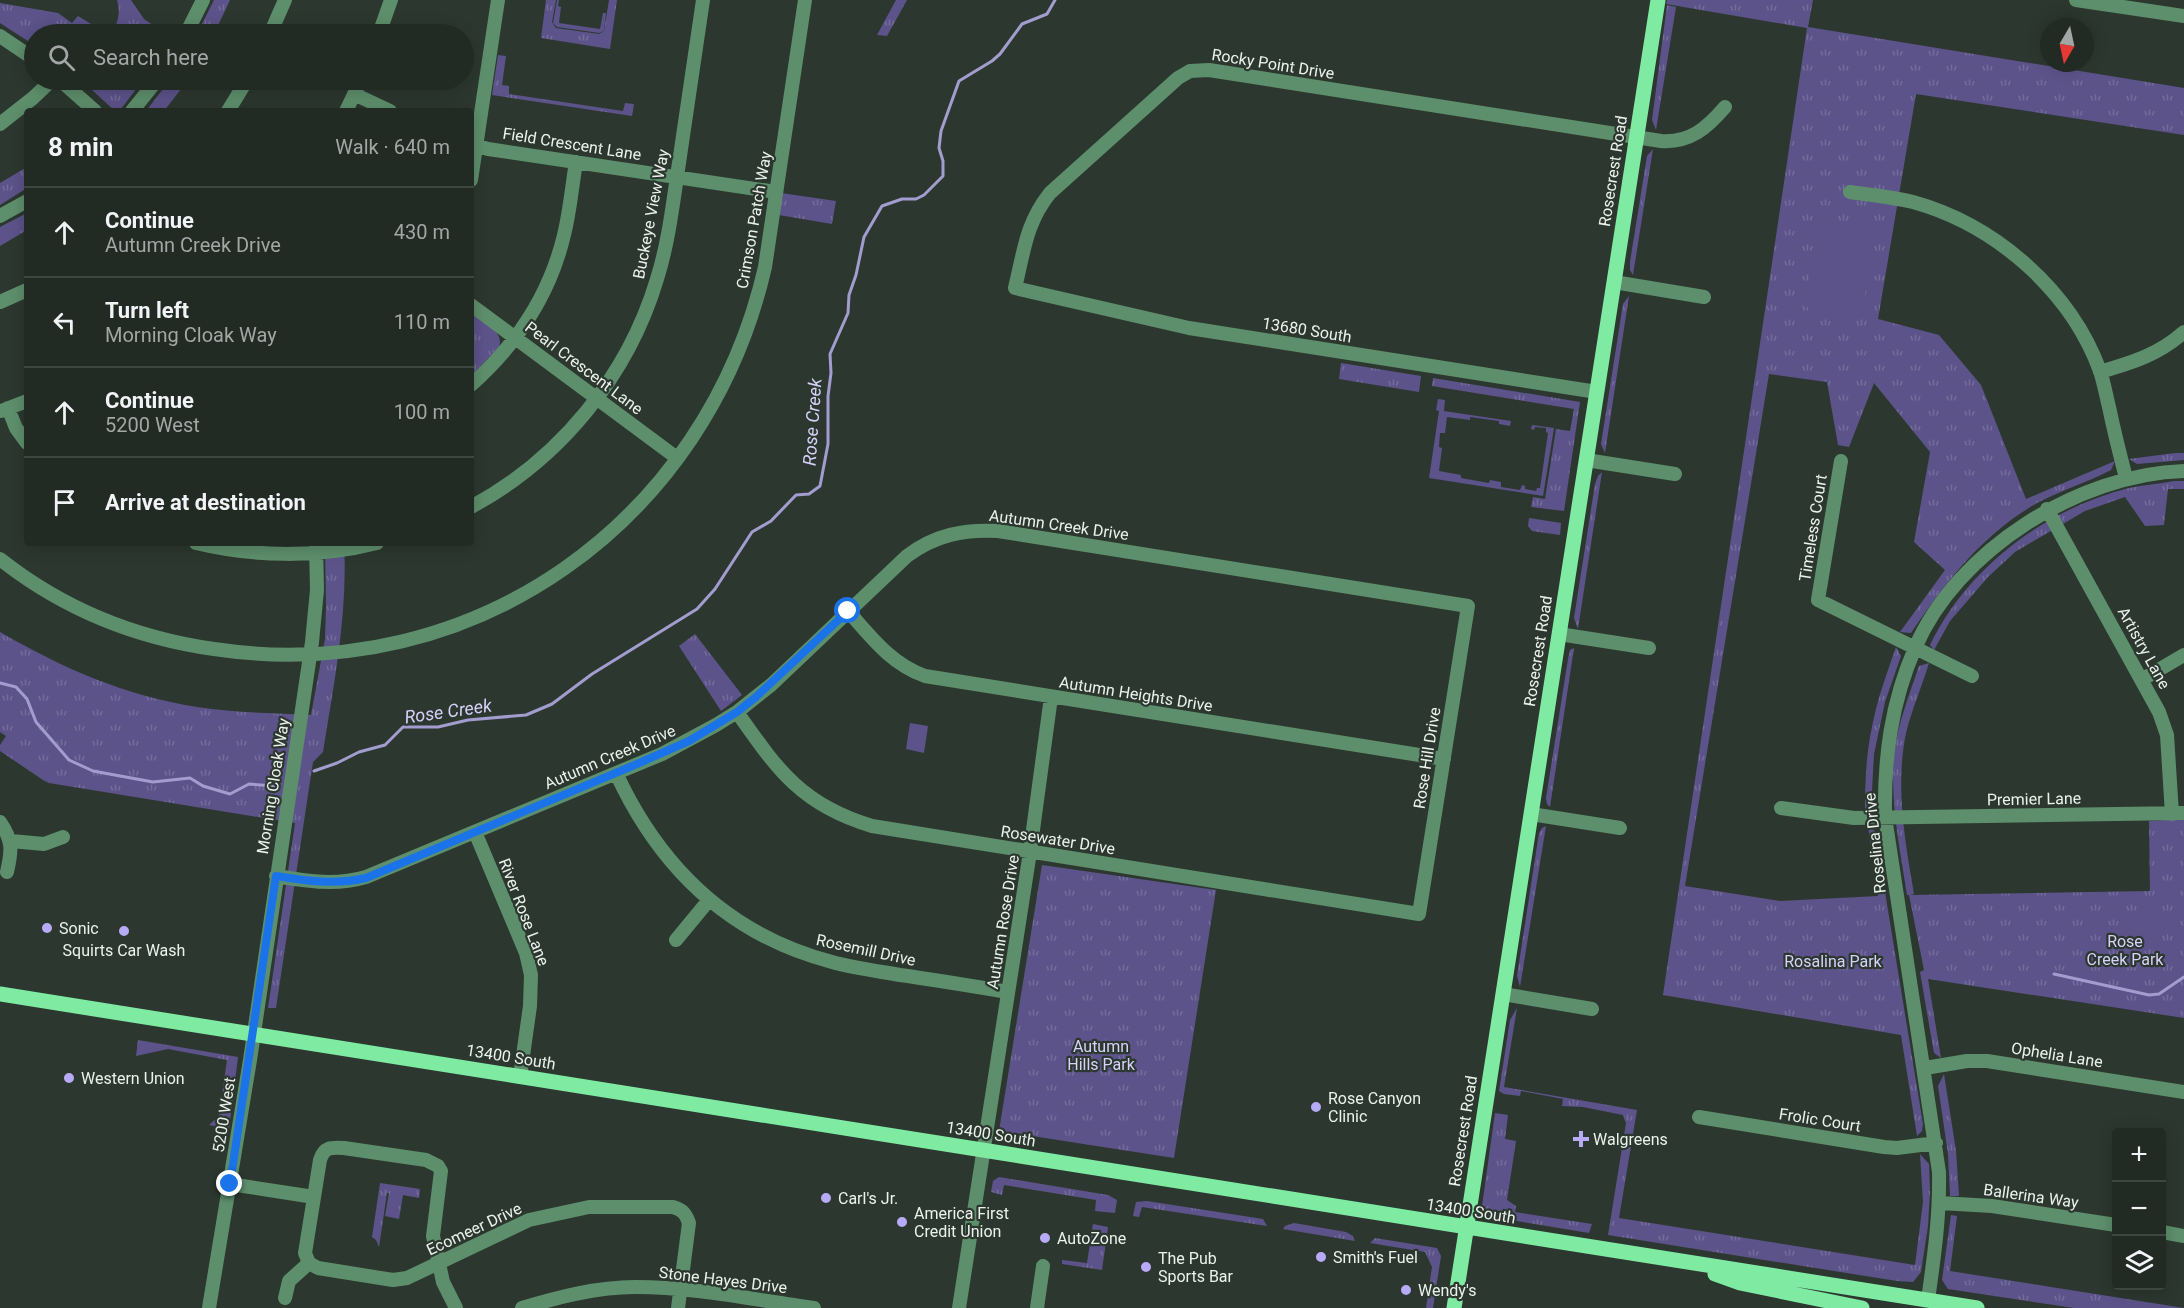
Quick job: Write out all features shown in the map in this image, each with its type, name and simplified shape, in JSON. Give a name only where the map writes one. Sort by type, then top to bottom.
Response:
[{"type":"main road","name":"Rosecrest Road","points":[[1454,1308],[1658,0]]},
{"type":"main road","name":"13400 South","points":[[0,994],[1977,1308]]},
{"type":"main road","points":[[1687,1263],[1740,1283],[1862,1308]]},
{"type":"street","points":[[191,24],[203,0]]},
{"type":"street","points":[[274,24],[285,0]]},
{"type":"street","points":[[383,24],[391,0]]},
{"type":"street","points":[[474,145],[498,0]]},
{"type":"street","name":"Buckeye View Way","points":[[474,505],[518,477],[549,451],[597,398],[629,348],[651,299],[666,246],[704,0]]},
{"type":"street","name":"Crimson Patch Way","points":[[0,559],[37,586],[62,600],[140,633],[168,641],[261,654],[364,649],[412,639],[462,622],[508,602],[570,565],[606,536],[641,502],[692,439],[713,406],[745,336],[765,267],[805,0]]},
{"type":"street","points":[[2076,0],[2134,5],[2184,16]]},
{"type":"street","points":[[0,36],[24,52]]},
{"type":"street","name":"Rocky Point Drive","points":[[1015,288],[1029,227],[1038,208],[1050,193],[1178,78],[1190,71],[1209,70],[1668,142],[1682,140],[1703,130],[1725,107]]},
{"type":"street","points":[[0,124],[41,90]]},
{"type":"street","points":[[71,90],[92,108]]},
{"type":"street","points":[[134,108],[149,90]]},
{"type":"street","points":[[230,108],[241,90]]},
{"type":"street","points":[[347,108],[356,90]]},
{"type":"street","points":[[354,94],[384,108]]},
{"type":"street","name":"Field Crescent Lane","points":[[474,145],[776,192]]},
{"type":"street","points":[[474,382],[500,357],[538,302],[557,261],[567,221],[576,162]]},
{"type":"street","points":[[1850,192],[1914,202],[1953,218],[1988,236],[2028,266],[2057,295],[2083,334],[2100,372],[2126,478]]},
{"type":"street","points":[[0,216],[24,203]]},
{"type":"street","points":[[1614,282],[1704,297]]},
{"type":"street","name":"13680 South","points":[[1015,288],[1189,328],[1597,392]]},
{"type":"street","points":[[0,302],[24,291]]},
{"type":"street","name":"Pearl Crescent Lane","points":[[474,307],[677,458]]},
{"type":"street","points":[[2100,372],[2143,359],[2168,346],[2184,332]]},
{"type":"street","points":[[24,402],[4,410],[24,439]]},
{"type":"street","points":[[1586,460],[1675,474]]},
{"type":"street","name":"Timeless Court","points":[[1841,461],[1818,600],[1915,647]]},
{"type":"street","name":"Roselina Drive","points":[[1928,1300],[1940,1203],[1936,1143],[1885,817],[1887,744],[1894,711],[1915,647],[1935,613],[1957,584],[2012,532],[2047,509],[2085,492],[2126,478],[2165,471],[2184,471]]},
{"type":"street","name":"Artistry Lane","points":[[2047,509],[2159,712],[2167,735],[2178,813]]},
{"type":"street","name":"Autumn Creek Drive","points":[[276,876],[326,883],[355,880],[378,873],[689,741],[737,712],[786,671],[917,548],[950,534],[976,530],[998,531],[1468,606]]},
{"type":"street","points":[[215,546],[260,553],[340,546]]},
{"type":"street","name":"Morning Cloak Way","points":[[253,1034],[316,609],[316,548]]},
{"type":"street","name":"Rose Hill Drive","points":[[1419,914],[1468,606]]},
{"type":"street","name":"Autumn Heights Drive","points":[[848,611],[883,650],[901,666],[912,672],[938,679],[1444,759]]},
{"type":"street","points":[[1559,634],[1649,648]]},
{"type":"street","points":[[1915,647],[1972,676]]},
{"type":"street","points":[[2142,679],[2184,655]]},
{"type":"street","name":"Autumn Rose Drive","points":[[959,1308],[1030,852],[1051,697]]},
{"type":"street","name":"Rosewater Drive","points":[[737,712],[783,774],[804,794],[836,814],[872,826],[1419,914]]},
{"type":"street","name":"Rosemill Drive","points":[[616,773],[630,805],[653,841],[682,875],[709,900],[750,928],[809,955],[852,967],[1008,992]]},
{"type":"street","name":"Premier Lane","points":[[1781,808],[1844,818],[2178,813]]},
{"type":"street","points":[[1531,814],[1620,828]]},
{"type":"street","points":[[0,822],[11,841],[7,872]]},
{"type":"street","name":"River Rose Lane","points":[[475,832],[526,953],[531,975],[530,1006],[520,1077]]},
{"type":"street","points":[[11,841],[44,844],[63,837]]},
{"type":"street","points":[[676,940],[709,900]]},
{"type":"street","points":[[1503,994],[1592,1009]]},
{"type":"street","name":"5200 West","points":[[209,1308],[253,1034]]},
{"type":"street","name":"Ophelia Lane","points":[[1924,1068],[1967,1061],[1988,1061],[2184,1092]]},
{"type":"street","name":"Frolic Court","points":[[1699,1117],[1884,1147],[1897,1148],[1936,1143]]},
{"type":"street","points":[[285,1298],[289,1281],[309,1263],[305,1253],[320,1160],[324,1151],[332,1147],[426,1160],[438,1166],[442,1178],[433,1236],[443,1282],[456,1308]]},
{"type":"street","points":[[230,1184],[314,1197]]},
{"type":"street","name":"Ballerina Way","points":[[1940,1203],[1992,1206],[2112,1224]]},
{"type":"street","name":"Ecomeer Drive","points":[[309,1263],[318,1268],[398,1280],[407,1278],[529,1220],[589,1207],[673,1207],[681,1209],[687,1216],[688,1223],[680,1288]]},
{"type":"street","points":[[2166,1233],[2184,1236]]},
{"type":"street","points":[[440,1262],[465,1308]]},
{"type":"street","points":[[1037,1308],[1042,1266]]},
{"type":"street","name":"Stone Hayes Drive","points":[[522,1308],[555,1298],[633,1287],[680,1288],[758,1304],[814,1308]]},
{"type":"street","points":[[678,1308],[680,1288]]},
{"type":"green space","points":[[117,0],[131,0],[144,19],[151,24],[116,24],[119,9]]},
{"type":"green space","points":[[214,0],[230,0],[219,24],[202,24]]},
{"type":"green space","points":[[546,0],[556,0],[552,22],[556,28],[599,34],[604,31],[609,0],[617,0],[610,49],[541,38]]},
{"type":"green space","points":[[557,0],[559,0],[558,6],[561,7],[559,23],[600,29],[603,13],[606,13],[604,31],[599,33],[557,27],[553,23]]},
{"type":"green space","points":[[896,0],[907,0],[887,36],[877,35]]},
{"type":"green space","name":"Rosalina Park","points":[[1667,0],[1813,0],[1808,27],[2040,65],[2040,72],[2085,72],[2184,88],[2184,135],[1916,94],[1878,319],[1939,335],[1981,385],[2026,499],[2115,461],[2111,470],[2039,502],[2000,528],[1952,577],[1911,633],[1900,632],[1945,570],[1914,542],[1930,452],[1874,383],[1849,447],[1838,445],[1827,382],[1769,374],[1685,886],[1780,901],[1878,896],[1868,826],[1875,831],[1923,1124],[1922,1131],[1917,1136],[1901,1035],[1663,995],[1807,28],[1666,4]]},
{"type":"green space","points":[[0,3],[58,13],[72,23],[78,16],[91,24],[24,24],[24,39],[0,23]]},
{"type":"green space","points":[[1667,5],[1676,7],[1656,130],[1652,120]]},
{"type":"green space","points":[[498,55],[506,56],[502,85],[509,86],[509,94],[623,111],[625,103],[634,104],[632,116],[492,95]]},
{"type":"green space","points":[[92,90],[135,90],[122,108],[112,108]]},
{"type":"green space","points":[[162,90],[180,90],[166,108],[148,108]]},
{"type":"green space","points":[[1653,149],[1633,275],[1630,262],[1647,156]]},
{"type":"green space","points":[[24,169],[24,190],[0,205],[0,183]]},
{"type":"green space","points":[[781,193],[836,201],[832,224],[779,215]]},
{"type":"green space","points":[[24,215],[24,232],[0,246],[0,227]]},
{"type":"green space","points":[[1822,222],[1868,229],[1874,239],[1862,313],[1855,319],[1811,312],[1806,305],[1817,227]]},
{"type":"green space","points":[[1629,296],[1605,453],[1601,444],[1623,304]]},
{"type":"green space","points":[[474,315],[496,332],[500,341],[499,347],[474,373]]},
{"type":"green space","points":[[1341,363],[1421,376],[1419,392],[1339,379]]},
{"type":"green space","points":[[1433,378],[1580,402],[1564,511],[1531,507],[1533,497],[1545,499],[1556,429],[1570,431],[1574,409],[1432,386]]},
{"type":"green space","points":[[1438,399],[1445,400],[1444,411],[1511,421],[1510,426],[1499,424],[1499,421],[1447,417],[1445,433],[1440,433],[1439,447],[1442,448],[1439,471],[1461,475],[1461,478],[1489,483],[1490,480],[1501,482],[1501,487],[1520,490],[1522,485],[1525,489],[1536,491],[1540,488],[1548,433],[1546,428],[1531,429],[1532,425],[1554,428],[1543,496],[1429,478],[1439,411],[1436,410]]},
{"type":"green space","points":[[2184,453],[2184,460],[2137,464],[2129,459]]},
{"type":"green space","points":[[1602,472],[1578,629],[1574,618],[1595,484]]},
{"type":"green space","points":[[2184,481],[2184,489],[2168,489],[2164,525],[2145,526],[2125,497],[2085,511],[2015,552],[1988,577],[1950,621],[1934,650],[1930,645],[1946,617],[1965,591],[1987,567],[2039,527],[2098,498],[2129,488]]},
{"type":"green space","points":[[1529,518],[1561,523],[1560,535],[1532,531],[1528,526]]},
{"type":"green space","points":[[325,546],[344,546],[342,622],[323,752],[313,762],[276,1008],[268,1008],[295,823],[49,783],[43,780],[0,751],[0,745],[6,736],[0,732],[0,632],[71,669],[145,696],[211,709],[311,715],[325,639]]},
{"type":"green space","points":[[695,634],[742,695],[721,711],[679,646]]},
{"type":"green space","points":[[1896,647],[1901,656],[1885,702],[1874,754],[1871,808],[1865,811],[1866,769],[1870,738],[1879,697]]},
{"type":"green space","points":[[1574,648],[1550,807],[1546,798],[1568,659],[1570,650]]},
{"type":"green space","name":"Rose Creek Park","points":[[1929,663],[1908,724],[1901,773],[1907,854],[1914,894],[1910,895],[2150,891],[2149,821],[2184,819],[2184,1018],[1928,979],[1941,1058],[1934,1053],[1920,972],[1924,970],[1909,895],[1907,895],[1893,791],[1894,756],[1907,699],[1919,666]]},
{"type":"green space","points":[[910,723],[928,726],[924,753],[906,749]]},
{"type":"green space","points":[[1546,826],[1520,987],[1517,976],[1539,833]]},
{"type":"green space","name":"Autumn Hills Park","points":[[1042,865],[1216,890],[1174,1158],[999,1131]]},
{"type":"green space","points":[[2156,911],[2165,933],[2131,947],[2122,925]]},
{"type":"green space","points":[[1517,1008],[1504,1087],[1637,1110],[1619,1218],[1915,1265],[1923,1202],[1920,1154],[1929,1164],[1930,1192],[1928,1226],[1921,1272],[1913,1282],[1897,1281],[1608,1235],[1626,1123],[1623,1115],[1583,1107],[1562,1106],[1563,1099],[1521,1091],[1520,1096],[1499,1091],[1510,1020]]},
{"type":"green space","points":[[138,1040],[238,1057],[229,1129],[209,1125],[219,1116],[227,1060],[168,1049],[136,1056]]},
{"type":"green space","points":[[1944,1074],[1956,1151],[1959,1196],[1950,1196],[1948,1154],[1938,1086]]},
{"type":"green space","points":[[1495,1113],[1508,1115],[1505,1139],[1516,1141],[1507,1200],[1516,1206],[1515,1212],[1592,1224],[1589,1233],[1487,1216],[1482,1206]]},
{"type":"green space","points":[[999,1177],[1108,1195],[1117,1200],[1115,1213],[1095,1211],[1096,1200],[1004,1185],[1002,1195],[991,1192],[993,1181]]},
{"type":"green space","points":[[380,1183],[420,1189],[419,1198],[403,1195],[399,1219],[385,1216],[389,1193],[387,1193],[379,1247],[372,1237]]},
{"type":"green space","points":[[1147,1201],[1263,1219],[1267,1226],[1142,1207],[1139,1217],[1133,1216],[1136,1202]]},
{"type":"green space","points":[[1951,1215],[1957,1216],[1950,1271],[2184,1308],[2074,1308],[1948,1289],[1942,1280]]},
{"type":"green space","points":[[1294,1223],[1346,1232],[1353,1236],[1355,1241],[1283,1229]]},
{"type":"green space","points":[[1093,1224],[1108,1227],[1102,1270],[1062,1264],[1062,1260],[1087,1263]]},
{"type":"green space","points":[[1375,1238],[1437,1248],[1441,1256],[1433,1308],[1426,1308],[1432,1267],[1425,1252],[1370,1243]]},
{"type":"waterway","name":"Rose Creek","points":[[314,771],[359,752],[385,745],[403,727],[438,727],[468,720],[526,715],[552,704],[592,674],[697,609],[715,589],[752,532],[771,521],[796,495],[809,494],[820,486],[828,444],[830,354],[848,313],[849,295],[864,237],[882,206],[902,199],[916,199],[924,195],[943,176],[943,161],[939,148],[941,131],[959,81],[992,61],[1000,54],[1022,24],[1047,14],[1055,0]]},
{"type":"waterway","name":"Rose Creek","points":[[0,683],[16,687],[27,699],[36,722],[69,760],[93,771],[153,782],[190,778],[203,786],[230,794],[249,784],[274,786]]},
{"type":"waterway","points":[[2054,974],[2149,995],[2159,994],[2184,977]]},
{"type":"place","name":"Sonic","points":[[47,928]]},
{"type":"place","name":"Squirts Car Wash","points":[[124,931]]},
{"type":"place","name":"Western Union","points":[[69,1078]]},
{"type":"place","name":"Rose Canyon Clinic","points":[[1316,1107]]},
{"type":"place","name":"Walgreens","points":[[1581,1139]]},
{"type":"place","name":"Carl's Jr.","points":[[826,1198]]},
{"type":"place","name":"America First Credit Union","points":[[902,1222]]},
{"type":"place","name":"AutoZone","points":[[1045,1238]]},
{"type":"place","name":"Smith's Fuel","points":[[1321,1257]]},
{"type":"place","name":"The Pub Sports Bar","points":[[1146,1267]]},
{"type":"place","name":"Wendy's","points":[[1406,1290]]},
{"type":"route","points":[[230,1184],[276,876],[326,883],[366,878],[662,754],[689,741],[737,712],[786,671],[848,611]]}]
